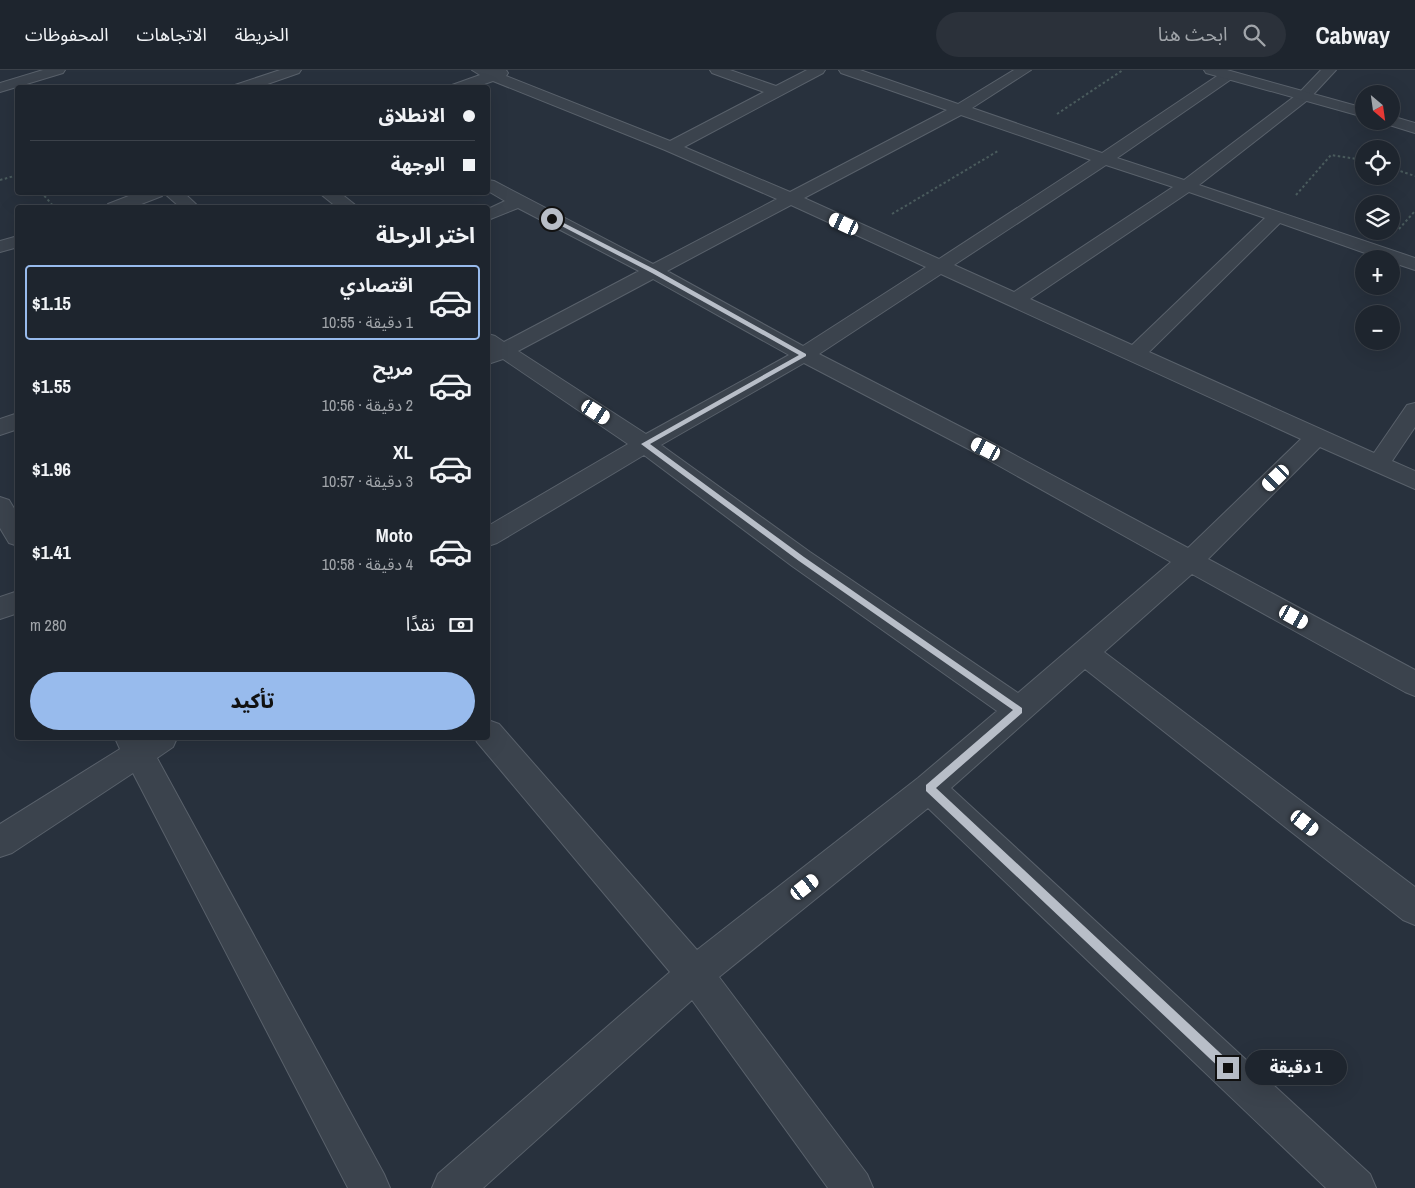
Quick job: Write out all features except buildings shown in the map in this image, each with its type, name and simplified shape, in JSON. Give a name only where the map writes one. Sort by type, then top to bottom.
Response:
[{"type":"street","points":[[0,88],[58,70]]},
{"type":"street","points":[[463,85],[485,73],[510,70]]},
{"type":"street","points":[[717,70],[777,92]]},
{"type":"street","points":[[671,147],[818,70]]},
{"type":"street","points":[[846,70],[1415,264]]},
{"type":"street","points":[[493,350],[654,272],[960,108],[1024,70]]},
{"type":"street","points":[[1211,70],[1355,110]]},
{"type":"street","points":[[1014,301],[1187,186],[1304,96],[1329,70]]},
{"type":"street","points":[[246,85],[269,73],[292,77]]},
{"type":"street","points":[[485,73],[671,147],[791,199],[1415,481]]},
{"type":"street","points":[[490,535],[645,444],[804,355],[937,266],[1104,159],[1228,74]]},
{"type":"street","points":[[1400,124],[1415,128]]},
{"type":"street","points":[[490,186],[654,272],[804,355],[986,449],[1415,684]]},
{"type":"street","points":[[122,205],[148,195]]},
{"type":"street","points":[[176,195],[188,205]]},
{"type":"street","points":[[330,195],[346,205]]},
{"type":"street","points":[[490,214],[518,201]]},
{"type":"street","points":[[1134,354],[1277,216]]},
{"type":"street","points":[[0,247],[15,242]]},
{"type":"street","points":[[493,350],[645,444],[801,559],[1019,710]]},
{"type":"street","points":[[1378,464],[1415,410]]},
{"type":"street","points":[[0,428],[15,421]]},
{"type":"street","points":[[452,1188],[695,974],[930,788],[1191,560],[1318,436]]},
{"type":"street","points":[[0,506],[15,532]]},
{"type":"street","points":[[0,609],[15,602]]},
{"type":"street","points":[[1085,653],[1415,908]]},
{"type":"street","points":[[490,735],[695,974],[853,1188]]},
{"type":"street","points":[[0,842],[144,742],[370,1188]]},
{"type":"street","points":[[930,788],[1356,1188]]},
{"type":"path","points":[[862,232],[1029,132],[1123,70]]},
{"type":"path","points":[[1277,216],[1332,155],[1355,159]]},
{"type":"path","points":[[1400,171],[1415,176]]},
{"type":"path","points":[[0,180],[15,176]]},
{"type":"path","points":[[44,195],[52,205]]},
{"type":"route","points":[[552,219],[654,272],[804,355],[645,444],[801,559],[1019,710],[930,788],[1228,1068]]}]
